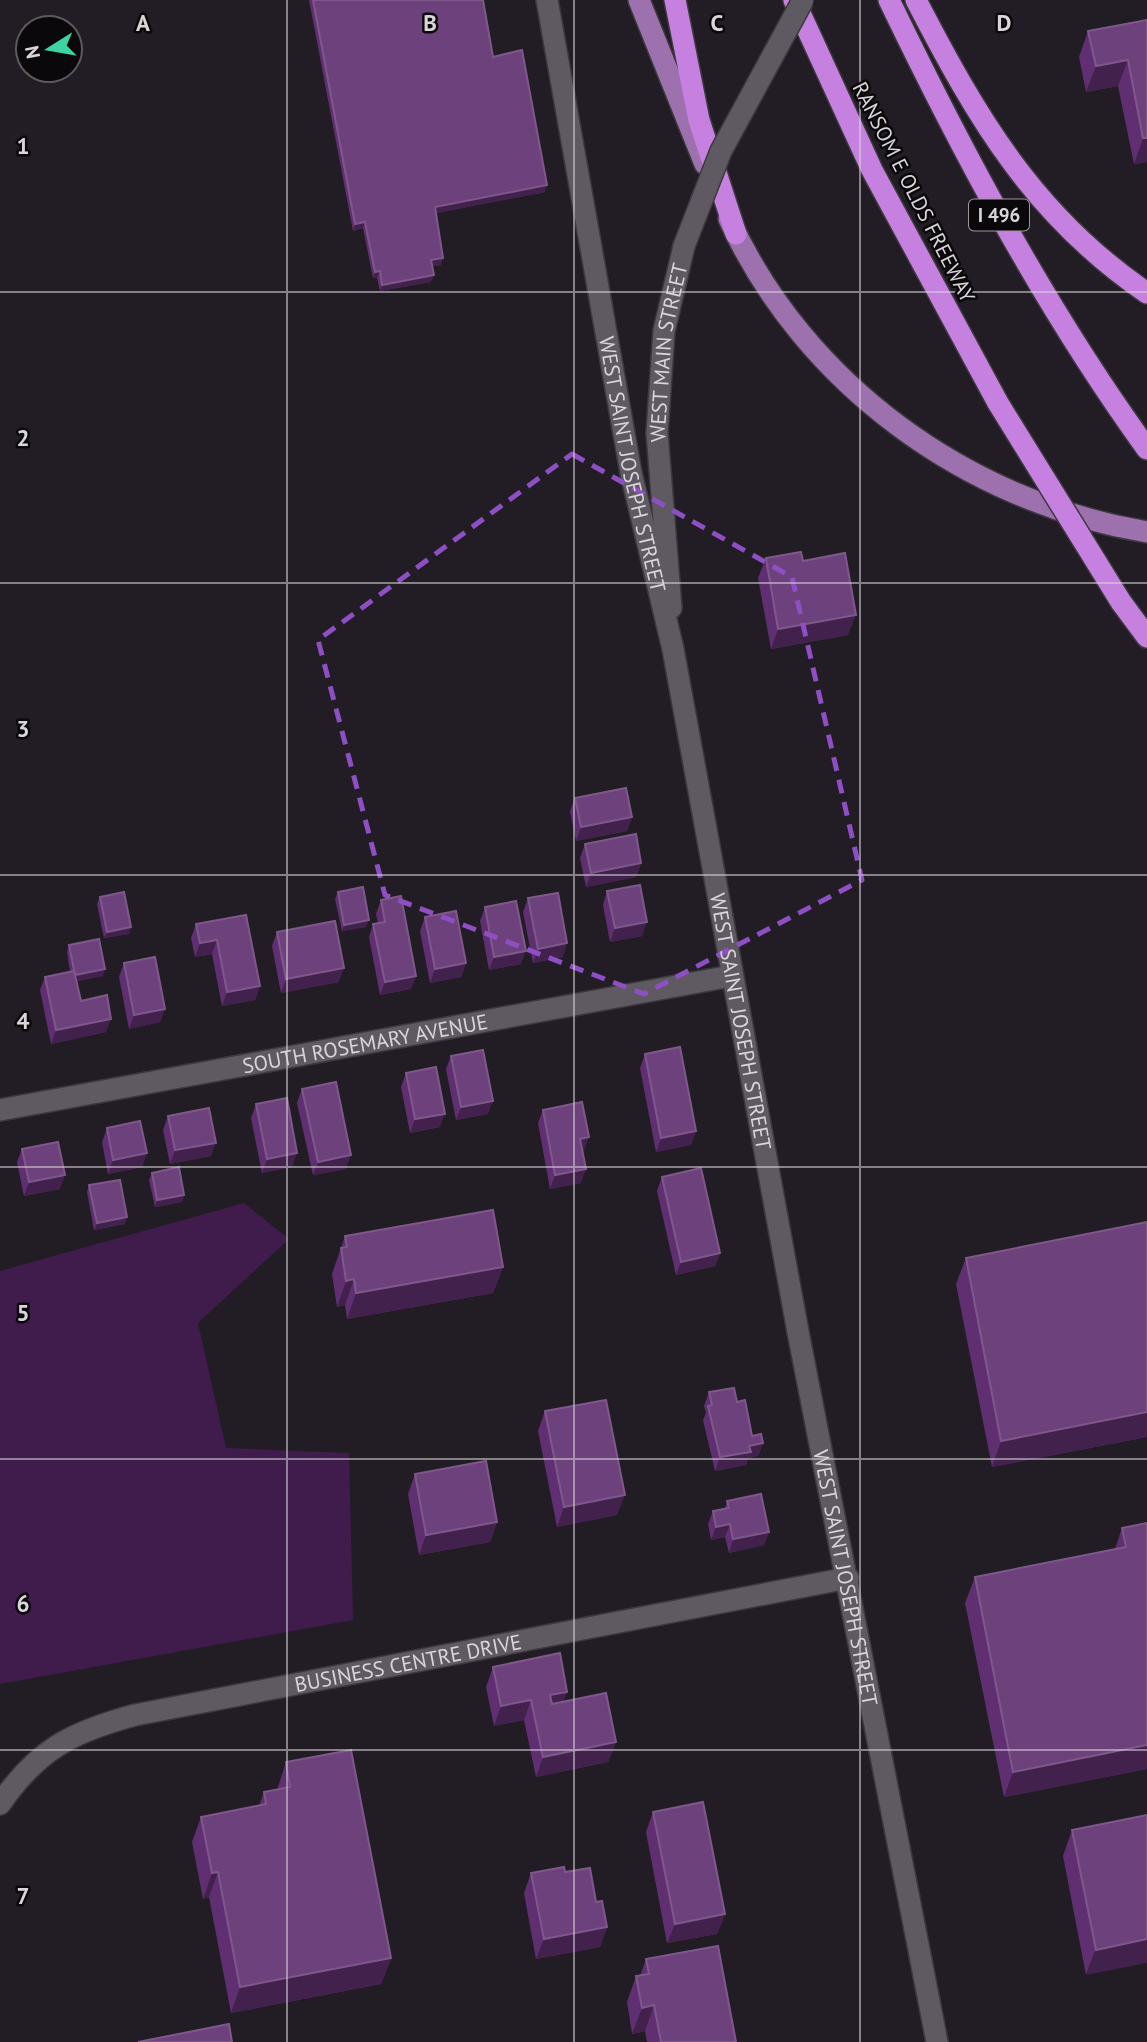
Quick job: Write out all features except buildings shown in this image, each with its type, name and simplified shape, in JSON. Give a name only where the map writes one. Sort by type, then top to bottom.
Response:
[{"type":"highway","points":[[675,0],[699,120],[736,234]]},
{"type":"highway","name":"RANSOM E OLDS FREEWAY","points":[[794,0],[872,170],[998,403],[1121,602],[1147,637]]},
{"type":"highway","name":"I 496","points":[[889,0],[991,201],[1062,322],[1147,449]]},
{"type":"highway","points":[[916,0],[968,98],[1024,182],[1079,240],[1147,293]]},
{"type":"main road","points":[[639,0],[689,127],[736,234],[771,292],[815,348],[860,396],[925,446],[1000,487],[1103,522],[1147,532]]},
{"type":"street","name":"WEST SAINT JOSEPH STREET","points":[[547,0],[631,473],[673,649],[731,976],[937,2042]]},
{"type":"street","name":"WEST MAIN STREET","points":[[673,649],[668,544],[657,432],[664,331],[684,246],[721,151],[803,0]]},
{"type":"street","name":"SOUTH ROSEMARY AVENUE","points":[[0,1110],[731,976]]},
{"type":"street","name":"BUSINESS CENTRE DRIVE","points":[[0,1804],[15,1782],[41,1757],[85,1728],[135,1715],[848,1578]]},
{"type":"highlighted area","points":[[572,454],[792,577],[862,880],[644,994],[385,895],[318,640]]},
{"type":"shaded area","points":[[244,1203],[289,1239],[198,1323],[226,1448],[349,1453],[353,1620],[0,1684],[0,1271]]}]
